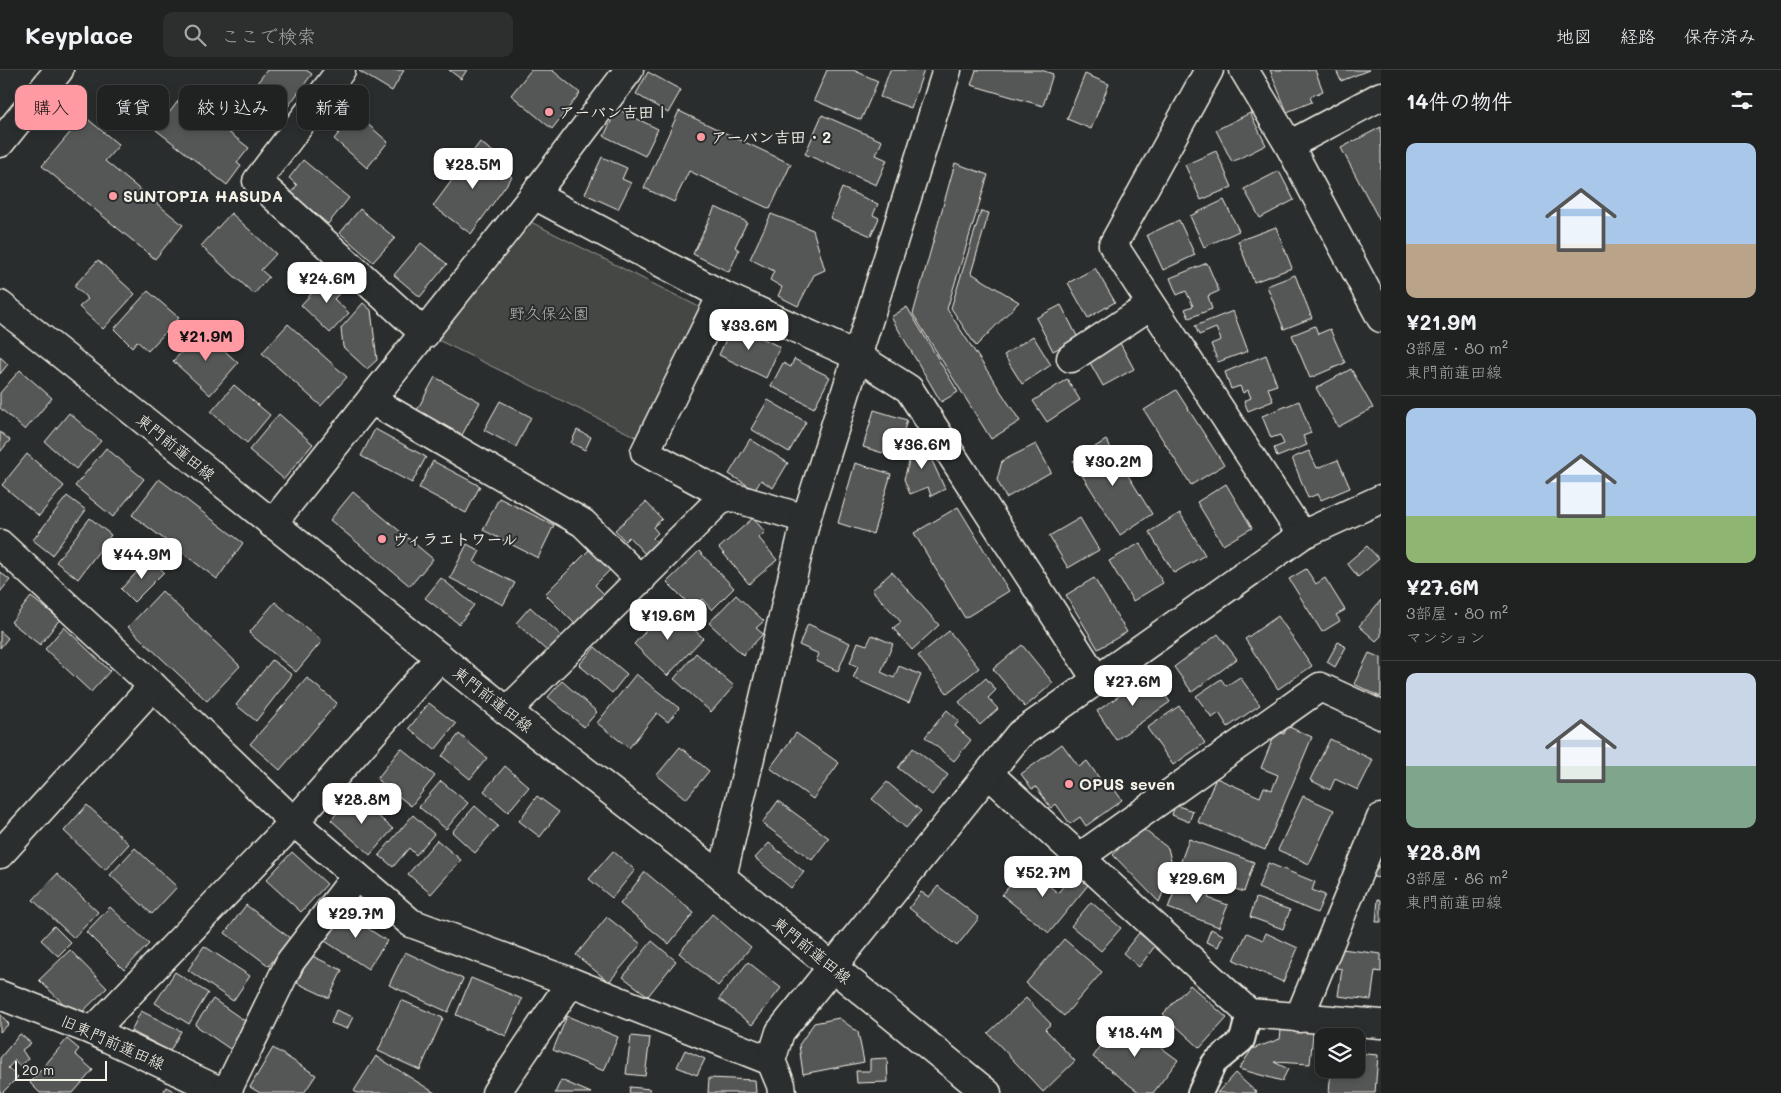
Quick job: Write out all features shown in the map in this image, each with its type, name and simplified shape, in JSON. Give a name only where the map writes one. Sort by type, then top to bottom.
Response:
[{"type":"street","points":[[0,144],[59,70]]},
{"type":"street","points":[[341,70],[257,181],[425,334]]},
{"type":"street","points":[[272,524],[534,195],[628,70]]},
{"type":"street","points":[[722,877],[806,518],[947,70]]},
{"type":"street","points":[[1209,70],[1113,245],[1302,535]]},
{"type":"street","points":[[1244,70],[1288,145],[1381,318]]},
{"type":"street","points":[[1288,145],[1381,96]]},
{"type":"street","points":[[534,195],[722,295],[858,356],[909,390],[1096,679]]},
{"type":"street","points":[[722,295],[645,452],[725,495],[806,518]]},
{"type":"street","name":"東門前蓮田線","points":[[0,305],[507,711],[722,877],[987,1093]]},
{"type":"street","points":[[1071,358],[1151,305]]},
{"type":"street","points":[[371,400],[583,523],[641,580]]},
{"type":"street","points":[[507,711],[725,495]]},
{"type":"street","points":[[782,1093],[781,1085],[771,1061],[780,1032],[1019,735],[1302,535],[1381,499]]},
{"type":"street","points":[[0,544],[153,686],[294,822],[411,923],[571,982],[771,1061]]},
{"type":"street","points":[[93,1032],[294,822],[440,657]]},
{"type":"street","points":[[0,854],[153,686]]},
{"type":"street","points":[[1080,856],[1320,687],[1381,715]]},
{"type":"street","points":[[989,774],[1250,1012],[1299,1018],[1381,1024]]},
{"type":"street","points":[[1299,1018],[1381,818]]},
{"type":"street","points":[[225,1093],[290,962],[356,876]]},
{"type":"street","points":[[496,1093],[571,982]]},
{"type":"street","name":"旧東門前蓮田線","points":[[0,995],[93,1032],[225,1093]]},
{"type":"street","points":[[1200,1093],[1214,1063],[1242,1040],[1250,1012]]},
{"type":"green space","name":"野久保公園","points":[[527,220],[703,309],[636,437],[438,340]]},
{"type":"building","points":[[267,70],[306,70],[312,74],[304,85],[297,85],[297,94],[287,108],[287,85],[255,85]]},
{"type":"building","points":[[360,70],[404,70],[392,91]]},
{"type":"building","points":[[449,70],[467,70],[461,79]]},
{"type":"building","name":"アーバン吉田Ⅰ","points":[[531,70],[552,70],[580,93],[552,129],[511,95]]},
{"type":"building","points":[[827,70],[853,70],[878,81],[861,120],[814,100]]},
{"type":"building","points":[[890,70],[924,70],[911,108],[880,97]]},
{"type":"building","points":[[976,70],[1041,70],[1053,74],[1043,106],[971,85]]},
{"type":"building","points":[[1270,70],[1315,70],[1323,91],[1310,97],[1312,102],[1287,112]]},
{"type":"building","points":[[1336,70],[1369,70],[1341,81]]},
{"type":"building","points":[[648,72],[681,90],[668,113],[636,94]]},
{"type":"building","points":[[1085,74],[1109,84],[1091,129],[1067,119]]},
{"type":"building","points":[[179,100],[179,130],[226,130],[249,148],[237,163],[241,166],[227,185],[156,130],[169,130],[169,113]]},
{"type":"building","points":[[617,109],[658,129],[645,156],[604,136]]},
{"type":"building","name":"アーバン吉田・2","points":[[679,111],[791,164],[770,209],[689,171],[674,202],[644,188]]},
{"type":"building","points":[[1250,113],[1266,145],[1232,162],[1216,130]]},
{"type":"building","points":[[822,115],[882,141],[876,155],[887,160],[876,185],[805,154]]},
{"type":"building","name":"SUNTOPIA HASUDA","points":[[87,118],[97,127],[97,130],[101,130],[119,145],[105,161],[183,225],[155,259],[42,166],[72,130],[87,130]]},
{"type":"building","points":[[369,125],[388,142],[367,168],[334,139],[341,130],[369,130]]},
{"type":"building","points":[[1381,127],[1381,223],[1341,148]]},
{"type":"building","points":[[480,142],[496,154],[491,162],[512,177],[471,234],[433,206]]},
{"type":"building","points":[[1216,151],[1232,187],[1201,200],[1185,165]]},
{"type":"building","points":[[602,157],[627,168],[622,179],[631,183],[618,209],[585,194]]},
{"type":"building","points":[[303,160],[349,198],[328,224],[291,193],[297,185],[289,178]]},
{"type":"building","points":[[955,163],[988,175],[947,309],[1020,421],[991,439],[913,314]]},
{"type":"building","points":[[1279,171],[1294,200],[1260,218],[1244,189]]},
{"type":"building","points":[[842,188],[878,204],[873,215],[879,218],[871,236],[830,218]]},
{"type":"building","points":[[1224,200],[1239,231],[1204,247],[1190,216]]},
{"type":"building","points":[[715,207],[747,222],[735,247],[739,250],[729,272],[693,254]]},
{"type":"building","points":[[360,209],[395,238],[373,262],[340,233]]},
{"type":"building","points":[[981,211],[989,213],[971,273],[1019,302],[976,346],[951,308]]},
{"type":"building","points":[[231,213],[276,254],[261,270],[269,277],[254,294],[201,246]]},
{"type":"building","points":[[771,214],[813,230],[825,270],[814,275],[798,306],[778,296],[782,287],[770,280],[774,271],[750,259]]},
{"type":"building","points":[[1179,220],[1195,255],[1163,270],[1147,235]]},
{"type":"building","points":[[1276,227],[1292,268],[1254,282],[1238,241]]},
{"type":"building","points":[[421,243],[447,264],[420,297],[394,275]]},
{"type":"building","points":[[98,260],[135,294],[103,329],[79,307],[88,299],[74,286]]},
{"type":"building","points":[[1207,263],[1219,291],[1208,296],[1212,309],[1189,318],[1185,309],[1193,306],[1186,291],[1177,295],[1170,278]]},
{"type":"building","points":[[1095,268],[1115,302],[1088,318],[1068,283]]},
{"type":"building","points":[[330,273],[345,287],[334,299],[349,313],[330,333],[301,305]]},
{"type":"building","points":[[1295,275],[1312,318],[1284,329],[1267,286]]},
{"type":"building","points":[[148,291],[179,318],[148,351],[137,341],[132,347],[114,329]]},
{"type":"building","points":[[363,303],[371,310],[377,360],[367,369],[343,347],[341,328]]},
{"type":"building","points":[[1061,305],[1078,338],[1053,351],[1036,318]]},
{"type":"building","points":[[907,307],[958,392],[941,402],[891,317]]},
{"type":"building","points":[[1233,311],[1248,351],[1218,362],[1211,344],[1221,340],[1216,328],[1199,335],[1195,326]]},
{"type":"building","points":[[288,324],[347,377],[321,406],[262,353]]},
{"type":"building","points":[[733,324],[780,347],[766,378],[719,355]]},
{"type":"building","points":[[1315,326],[1318,334],[1330,329],[1345,363],[1310,378],[1292,335]]},
{"type":"building","points":[[202,330],[238,363],[210,395],[173,361]]},
{"type":"building","points":[[1033,336],[1051,365],[1022,384],[1004,355]]},
{"type":"building","points":[[1120,343],[1134,369],[1103,386],[1089,361]]},
{"type":"building","points":[[1266,355],[1277,385],[1268,388],[1273,401],[1248,411],[1244,401],[1251,398],[1248,390],[1243,393],[1240,386],[1231,389],[1225,372]]},
{"type":"building","points":[[0,357],[8,364],[0,374]]},
{"type":"building","points":[[794,359],[830,377],[814,408],[771,386],[783,363],[791,367]]},
{"type":"building","points":[[1351,369],[1373,408],[1338,427],[1316,388]]},
{"type":"building","points":[[20,370],[52,398],[25,430],[0,408],[0,393]]},
{"type":"building","points":[[435,377],[480,402],[462,435],[417,410]]},
{"type":"building","points":[[1067,379],[1080,400],[1047,422],[1033,401]]},
{"type":"building","points":[[234,385],[270,415],[247,443],[211,412]]},
{"type":"building","points":[[1176,390],[1224,465],[1191,485],[1144,410]]},
{"type":"building","points":[[768,400],[806,422],[789,452],[751,429]]},
{"type":"building","points":[[500,401],[531,417],[516,447],[484,430]]},
{"type":"building","points":[[1299,401],[1311,433],[1303,436],[1307,445],[1277,457],[1274,448],[1284,444],[1280,435],[1271,438],[1262,416]]},
{"type":"building","points":[[874,410],[907,420],[896,457],[863,447]]},
{"type":"building","points":[[69,413],[101,441],[76,469],[45,442]]},
{"type":"building","points":[[279,414],[313,444],[284,479],[249,450]]},
{"type":"building","points":[[375,429],[426,457],[412,483],[361,456]]},
{"type":"building","points":[[577,430],[591,437],[585,450],[571,443]]},
{"type":"building","points":[[918,430],[945,489],[931,496],[928,487],[910,494],[904,479]]},
{"type":"building","points":[[0,432],[10,440],[0,452]]},
{"type":"building","points":[[750,439],[788,463],[773,488],[761,480],[755,490],[729,474]]},
{"type":"building","points":[[1106,440],[1152,514],[1120,535],[1073,461]]},
{"type":"building","points":[[1036,444],[1051,472],[1006,498],[997,480],[1002,461]]},
{"type":"building","points":[[106,448],[144,479],[113,517],[75,486]]},
{"type":"building","points":[[1309,451],[1317,468],[1338,460],[1350,488],[1321,500],[1318,494],[1308,498],[1292,458]]},
{"type":"building","points":[[27,454],[64,486],[39,516],[2,485]]},
{"type":"building","points":[[433,461],[480,486],[466,513],[419,488]]},
{"type":"building","points":[[855,463],[891,474],[873,534],[838,523]]},
{"type":"building","points":[[159,479],[243,543],[217,579],[132,515]]},
{"type":"building","points":[[1226,484],[1252,528],[1223,545],[1197,502]]},
{"type":"building","name":"ヴィラエトワール","points":[[353,492],[433,559],[410,586],[330,520]]},
{"type":"building","points":[[67,496],[86,510],[52,555],[33,540]]},
{"type":"building","points":[[499,498],[554,525],[538,558],[483,530]]},
{"type":"building","points":[[646,502],[662,519],[653,527],[658,533],[653,538],[658,543],[646,555],[629,537],[625,541],[615,530]]},
{"type":"building","points":[[958,507],[1009,591],[965,618],[914,533]]},
{"type":"building","points":[[1180,513],[1205,555],[1174,573],[1149,532]]},
{"type":"building","points":[[90,518],[111,535],[78,579],[56,562]]},
{"type":"building","points":[[753,518],[765,532],[759,538],[777,560],[749,584],[719,548]]},
{"type":"building","points":[[1080,518],[1099,550],[1068,568],[1049,536]]},
{"type":"building","points":[[1140,543],[1163,583],[1133,601],[1109,561]]},
{"type":"building","points":[[467,544],[480,551],[474,562],[515,583],[503,605],[450,578]]},
{"type":"building","points":[[1367,546],[1379,559],[1358,577],[1347,563]]},
{"type":"building","points":[[590,549],[611,569],[595,585],[605,595],[576,625],[545,594]]},
{"type":"building","points":[[699,551],[734,588],[712,610],[702,599],[693,608],[667,582]]},
{"type":"building","points":[[150,558],[164,572],[134,602],[121,589]]},
{"type":"building","points":[[1306,569],[1316,584],[1325,578],[1345,610],[1336,615],[1340,621],[1322,632],[1289,579]]},
{"type":"building","points":[[0,572],[10,580],[0,592]]},
{"type":"building","points":[[892,572],[939,625],[912,650],[893,628],[901,622],[872,590]]},
{"type":"building","points":[[441,578],[474,605],[459,624],[425,598]]},
{"type":"building","points":[[1094,578],[1127,632],[1098,649],[1066,595]]},
{"type":"building","points":[[162,591],[240,666],[207,701],[128,627]]},
{"type":"building","points":[[736,595],[764,621],[756,628],[763,634],[743,655],[709,623]]},
{"type":"building","points":[[31,597],[60,619],[40,645],[11,622]]},
{"type":"building","points":[[1381,600],[1381,636],[1376,641],[1359,626]]},
{"type":"building","points":[[275,602],[322,641],[296,672],[249,633]]},
{"type":"building","points":[[669,606],[703,638],[667,676],[634,644]]},
{"type":"building","points":[[530,607],[562,636],[548,652],[516,623]]},
{"type":"building","points":[[1278,616],[1312,666],[1278,689],[1245,639]]},
{"type":"building","points":[[808,624],[850,643],[838,671],[816,661],[819,654],[799,645]]},
{"type":"building","points":[[64,627],[110,671],[91,692],[45,649]]},
{"type":"building","points":[[0,631],[8,638],[0,648]]},
{"type":"building","points":[[949,631],[979,668],[947,693],[918,656]]},
{"type":"building","points":[[1218,634],[1237,659],[1192,692],[1174,667]]},
{"type":"building","points":[[872,635],[893,644],[881,672],[894,678],[899,666],[921,675],[909,703],[853,678],[858,667],[850,663],[858,642],[867,645]]},
{"type":"building","points":[[1338,642],[1346,647],[1335,667],[1327,662]]},
{"type":"building","points":[[1022,645],[1053,683],[1025,707],[993,669]]},
{"type":"building","points":[[595,647],[627,674],[612,693],[579,665]]},
{"type":"building","points":[[696,653],[734,686],[711,712],[674,679]]},
{"type":"building","points":[[1369,653],[1381,658],[1381,697],[1354,684]]},
{"type":"building","points":[[272,660],[292,675],[256,721],[236,705]]},
{"type":"building","points":[[636,674],[679,708],[668,722],[657,713],[629,748],[597,723]]},
{"type":"building","points":[[1151,674],[1170,702],[1116,740],[1097,711]]},
{"type":"building","points":[[1240,677],[1260,705],[1228,727],[1219,713],[1212,718],[1196,696],[1221,679],[1226,686]]},
{"type":"building","points":[[307,678],[337,703],[280,770],[250,744]]},
{"type":"building","points":[[986,678],[996,690],[988,698],[998,709],[980,725],[959,702]]},
{"type":"building","points":[[562,681],[597,712],[584,727],[548,697]]},
{"type":"building","points":[[429,703],[456,724],[435,750],[409,728]]},
{"type":"building","points":[[1179,706],[1205,743],[1173,765],[1147,728]]},
{"type":"building","points":[[947,710],[959,721],[955,726],[971,740],[954,761],[925,737]]},
{"type":"building","points":[[1287,726],[1312,737],[1265,850],[1198,822],[1216,778],[1260,797],[1264,787],[1272,790],[1278,775],[1261,768],[1276,731],[1284,734]]},
{"type":"building","points":[[796,733],[839,763],[813,799],[770,768]]},
{"type":"building","points":[[459,734],[487,758],[470,779],[442,756]]},
{"type":"building","points":[[1330,739],[1373,760],[1358,790],[1335,779],[1330,790],[1310,780]]},
{"type":"building","name":"OPUS seven","points":[[1062,744],[1079,767],[1087,761],[1102,782],[1107,779],[1122,800],[1086,826],[1080,817],[1070,824],[1056,804],[1051,808],[1036,787],[1032,789],[1021,774]]},
{"type":"building","points":[[680,747],[709,771],[686,799],[657,775]]},
{"type":"building","points":[[401,748],[435,776],[411,806],[377,779]]},
{"type":"building","points":[[913,748],[948,775],[932,795],[898,768]]},
{"type":"building","points":[[505,766],[529,787],[508,812],[484,791]]},
{"type":"building","points":[[441,781],[468,803],[446,829],[419,807]]},
{"type":"building","points":[[887,782],[921,811],[906,828],[872,799]]},
{"type":"building","points":[[353,794],[393,829],[370,855],[331,820]]},
{"type":"building","points":[[537,796],[559,812],[540,837],[519,821]]},
{"type":"building","points":[[1303,796],[1334,810],[1309,864],[1278,850]]},
{"type":"building","points":[[778,801],[829,838],[812,860],[762,823]]},
{"type":"building","points":[[87,805],[129,844],[105,870],[64,831]]},
{"type":"building","points":[[1175,805],[1193,811],[1189,822],[1172,815]]},
{"type":"building","points":[[475,806],[498,826],[475,853],[452,832]]},
{"type":"building","points":[[413,815],[434,834],[416,855],[409,848],[393,867],[379,855]]},
{"type":"building","points":[[1143,829],[1168,848],[1173,869],[1159,902],[1113,855],[1131,835]]},
{"type":"building","points":[[1189,839],[1254,862],[1244,892],[1196,875],[1197,870],[1180,864]]},
{"type":"building","points":[[437,840],[461,860],[431,894],[408,874]]},
{"type":"building","points":[[769,843],[804,872],[791,888],[755,858]]},
{"type":"building","points":[[135,848],[177,887],[152,914],[110,875]]},
{"type":"building","points":[[613,851],[635,870],[612,898],[589,879]]},
{"type":"building","points":[[292,852],[327,884],[301,912],[266,880]]},
{"type":"building","points":[[1268,863],[1315,882],[1312,890],[1325,895],[1317,913],[1258,888]]},
{"type":"building","points":[[1025,867],[1058,893],[1073,873],[1088,885],[1049,933],[1002,895]]},
{"type":"building","points":[[1374,867],[1381,867],[1381,878],[1373,877]]},
{"type":"building","points":[[645,872],[694,913],[669,944],[620,904]]},
{"type":"building","points":[[57,874],[98,912],[74,938],[33,900]]},
{"type":"building","points":[[1179,879],[1211,891],[1208,898],[1228,905],[1219,927],[1168,908]]},
{"type":"building","points":[[938,886],[979,918],[957,946],[909,908],[921,892],[929,897]]},
{"type":"building","points":[[1256,898],[1290,910],[1283,929],[1250,917]]},
{"type":"building","points":[[1378,899],[1381,900],[1381,922],[1376,922]]},
{"type":"building","points":[[350,902],[359,907],[352,918],[387,941],[368,969],[325,941]]},
{"type":"building","points":[[1091,902],[1121,928],[1101,951],[1071,926]]},
{"type":"building","points":[[246,905],[290,938],[269,966],[225,933]]},
{"type":"building","points":[[110,907],[149,944],[124,970],[86,932]]},
{"type":"building","points":[[712,914],[751,947],[718,986],[679,953]]},
{"type":"building","points":[[607,917],[641,944],[609,982],[576,955]]},
{"type":"building","points":[[54,926],[71,943],[58,956],[41,940]]},
{"type":"building","points":[[1211,929],[1223,935],[1218,947],[1206,942]]},
{"type":"building","points":[[1139,933],[1155,946],[1139,967],[1123,953]]},
{"type":"building","points":[[1247,933],[1263,940],[1266,933],[1298,948],[1283,982],[1234,960]]},
{"type":"building","points":[[1064,939],[1102,972],[1064,1016],[1026,983]]},
{"type":"building","points":[[652,941],[676,961],[648,996],[623,977]]},
{"type":"building","points":[[204,946],[250,976],[233,1001],[188,970]]},
{"type":"building","points":[[1334,948],[1381,954],[1381,972],[1375,971],[1371,1000],[1338,996],[1342,969],[1331,967]]},
{"type":"building","points":[[70,950],[107,988],[77,1017],[39,980]]},
{"type":"building","points":[[405,952],[463,979],[448,1012],[389,985]]},
{"type":"building","points":[[310,955],[342,970],[329,998],[297,983]]},
{"type":"building","points":[[748,962],[781,988],[752,1025],[719,999]]},
{"type":"building","points":[[175,972],[208,993],[189,1024],[155,1003]]},
{"type":"building","points":[[471,978],[522,999],[506,1036],[456,1015]]},
{"type":"building","points":[[1190,985],[1227,1018],[1200,1048],[1163,1014]]},
{"type":"building","points":[[1026,998],[1051,1024],[1045,1029],[1075,1061],[1043,1092],[988,1033]]},
{"type":"building","points":[[213,999],[248,1023],[230,1049],[195,1025]]},
{"type":"building","points":[[401,1000],[443,1018],[420,1070],[378,1051]]},
{"type":"building","points":[[336,1010],[353,1017],[347,1029],[331,1023]]},
{"type":"building","points":[[141,1011],[181,1031],[170,1051],[131,1031]]},
{"type":"building","points":[[0,1014],[9,1024],[0,1032]]},
{"type":"building","points":[[567,1016],[618,1037],[604,1071],[553,1050]]},
{"type":"building","points":[[839,1018],[858,1032],[864,1062],[803,1074],[799,1045],[814,1023]]},
{"type":"building","points":[[1121,1018],[1178,1060],[1153,1093],[1140,1093],[1093,1057]]},
{"type":"building","points":[[1281,1030],[1313,1033],[1310,1064],[1274,1062],[1288,1069],[1282,1081],[1239,1069],[1252,1049],[1280,1039]]},
{"type":"building","points":[[20,1034],[31,1043],[22,1050],[28,1059],[19,1066],[15,1060],[8,1068],[18,1077],[0,1093],[0,1058]]},
{"type":"building","points":[[631,1036],[650,1038],[645,1076],[626,1074]]},
{"type":"building","points":[[67,1039],[79,1049],[75,1054],[93,1070],[73,1093],[40,1093],[30,1083]]},
{"type":"building","points":[[273,1048],[316,1075],[304,1093],[260,1093],[250,1087]]},
{"type":"building","points":[[685,1050],[705,1059],[697,1075],[677,1067]]},
{"type":"building","points":[[1365,1054],[1378,1055],[1375,1093],[1329,1093],[1330,1078],[1365,1078]]},
{"type":"building","points":[[376,1056],[435,1093],[357,1093],[354,1091]]},
{"type":"building","points":[[887,1058],[888,1082],[857,1083],[856,1071],[870,1071],[870,1059]]},
{"type":"building","points":[[1235,1073],[1257,1093],[1217,1093]]},
{"type":"building","points":[[709,1078],[755,1080],[756,1093],[708,1093]]},
{"type":"building","points":[[561,1080],[591,1093],[555,1093]]},
{"type":"building","points":[[166,1087],[177,1093],[163,1093]]},
{"type":"building","points":[[630,1087],[650,1089],[650,1093],[629,1093]]},
{"type":"place","name":"アーバン吉田Ⅰ","points":[[549,112]]},
{"type":"place","name":"アーバン吉田・2","points":[[701,137]]},
{"type":"place","name":"SUNTOPIA HASUDA","points":[[113,196]]},
{"type":"place","name":"ヴィラエトワール","points":[[382,539]]},
{"type":"place","name":"OPUS seven","points":[[1069,784]]}]
